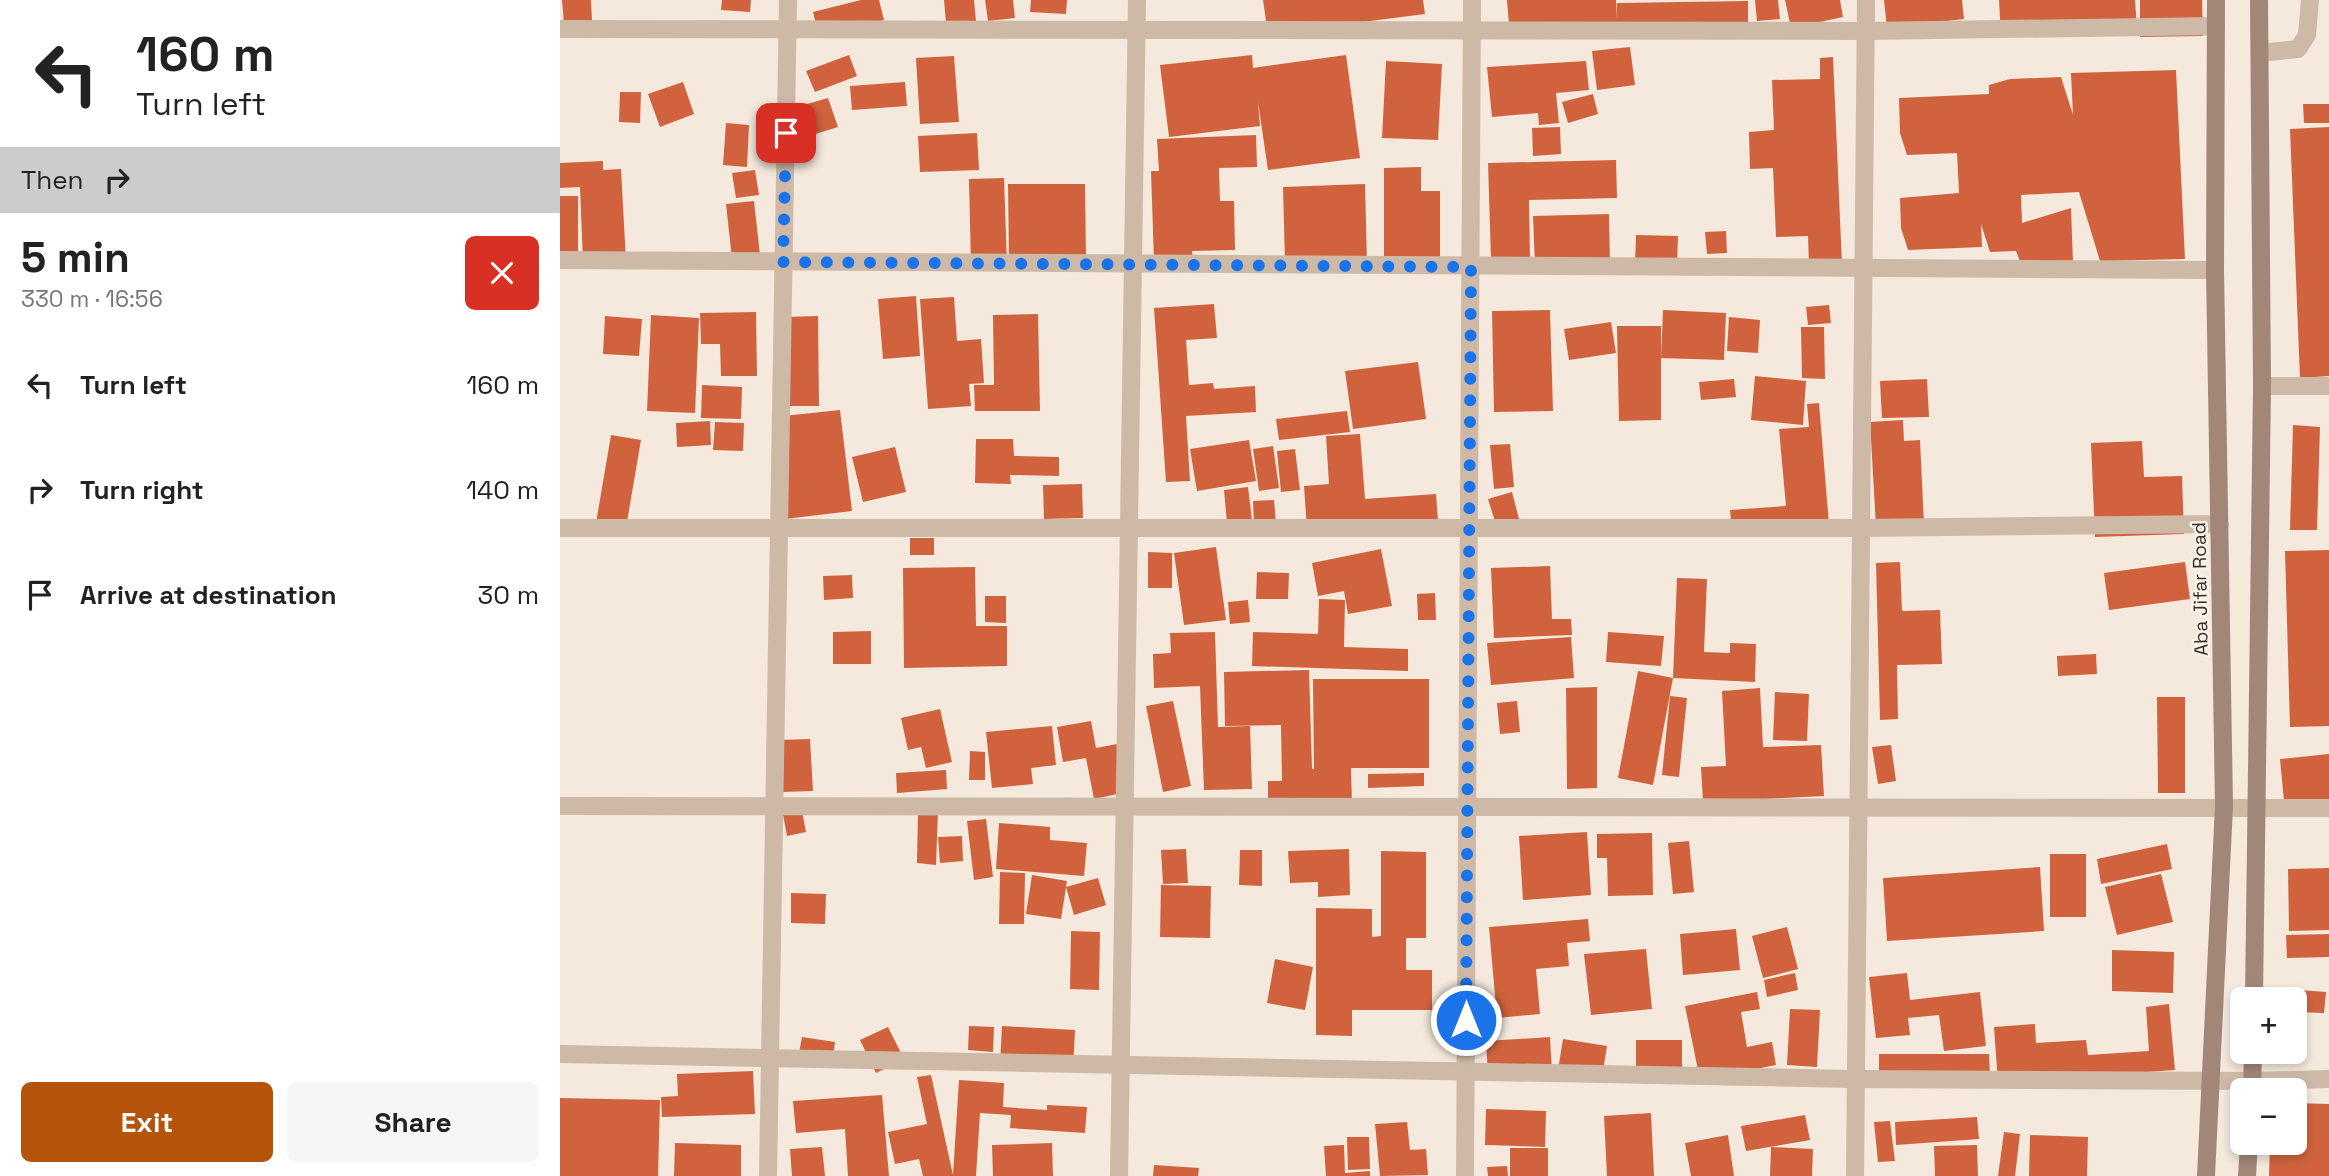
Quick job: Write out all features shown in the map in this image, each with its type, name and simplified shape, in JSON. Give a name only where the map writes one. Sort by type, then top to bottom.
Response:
[{"type":"street","points":[[768,1176],[788,0]]},
{"type":"street","points":[[1119,1176],[1136,0]]},
{"type":"street","points":[[1465,1176],[1472,0]]},
{"type":"street","points":[[1855,1176],[1866,0]]},
{"type":"street","name":"Aba Jifar Road","points":[[2206,1176],[2224,806],[2215,270],[2216,0]]},
{"type":"street","points":[[2254,987],[2262,386],[2259,0]]},
{"type":"street","points":[[2260,53],[2298,49],[2307,35],[2310,0]]},
{"type":"street","points":[[560,29],[1866,31],[2216,26]]},
{"type":"street","points":[[560,260],[2215,270]]},
{"type":"street","points":[[2262,386],[2329,386]]},
{"type":"street","points":[[560,528],[1861,528],[2220,524]]},
{"type":"street","points":[[560,806],[2329,808]]},
{"type":"street","points":[[560,1054],[1465,1073],[1856,1079],[2212,1080],[2230,1083]]},
{"type":"street","points":[[2307,1081],[2329,1079]]},
{"type":"street","points":[[2247,1176],[2248,1155]]},
{"type":"building","points":[[562,0],[591,0],[592,21],[564,24]]},
{"type":"building","points":[[722,0],[751,0],[750,12],[721,10]]},
{"type":"building","points":[[861,0],[879,0],[884,20],[819,37],[813,12]]},
{"type":"building","points":[[944,0],[974,0],[976,21],[946,23]]},
{"type":"building","points":[[985,0],[1013,0],[1015,18],[988,21]]},
{"type":"building","points":[[1031,0],[1067,0],[1066,14],[1030,12]]},
{"type":"building","points":[[1263,0],[1423,0],[1425,14],[1268,34]]},
{"type":"building","points":[[1507,0],[1616,0],[1617,18],[1617,3],[1748,1],[1748,27],[1510,37]]},
{"type":"building","points":[[1755,0],[1778,0],[1780,19],[1757,21]]},
{"type":"building","points":[[1785,0],[1840,0],[1843,17],[1791,28]]},
{"type":"building","points":[[1884,0],[1962,0],[1964,19],[1887,28]]},
{"type":"building","points":[[1999,0],[2135,0],[2137,28],[2001,36]]},
{"type":"building","points":[[2140,0],[2202,0],[2203,36],[2140,37]]},
{"type":"building","points":[[1630,47],[1635,85],[1597,90],[1592,51]]},
{"type":"building","points":[[849,55],[857,76],[815,92],[806,71]]},
{"type":"building","points":[[1252,55],[1253,68],[1346,55],[1360,158],[1268,170],[1258,102],[1260,126],[1169,137],[1160,65]]},
{"type":"building","points":[[954,56],[959,122],[920,124],[916,58]]},
{"type":"building","points":[[1833,57],[1842,265],[1809,266],[1808,236],[1776,237],[1773,168],[1750,169],[1749,132],[1774,130],[1772,80],[1820,79],[1820,58]]},
{"type":"building","points":[[1386,61],[1442,64],[1438,140],[1382,138]]},
{"type":"building","points":[[1586,61],[1589,90],[1556,93],[1559,123],[1539,125],[1538,113],[1492,117],[1487,67]]},
{"type":"building","points":[[2176,70],[2185,259],[2100,261],[2079,192],[2021,195],[2022,223],[2071,208],[2073,262],[2021,264],[2016,251],[1990,252],[1981,224],[1982,247],[1908,250],[1901,228],[1900,198],[1959,193],[1957,153],[1907,155],[1900,133],[1899,98],[1989,94],[1989,85],[2010,79],[2061,77],[2073,115],[2071,73]]},
{"type":"building","points":[[683,82],[694,114],[660,127],[648,94]]},
{"type":"building","points":[[905,82],[907,106],[852,110],[850,86]]},
{"type":"building","points":[[620,92],[641,92],[640,123],[619,122]]},
{"type":"building","points":[[1593,94],[1598,114],[1568,123],[1562,102]]},
{"type":"building","points":[[828,98],[838,127],[806,137],[797,107]]},
{"type":"building","points":[[2303,104],[2329,104],[2329,123],[2304,123]]},
{"type":"building","points":[[726,123],[749,125],[747,167],[723,165]]},
{"type":"building","points":[[1560,127],[1561,154],[1533,156],[1532,128]]},
{"type":"building","points":[[2329,127],[2329,376],[2300,378],[2290,129]]},
{"type":"building","points":[[977,133],[979,170],[920,172],[918,136]]},
{"type":"building","points":[[1256,135],[1257,167],[1219,168],[1220,201],[1234,201],[1235,250],[1192,251],[1193,260],[1154,261],[1151,171],[1159,171],[1157,139]]},
{"type":"building","points":[[1616,160],[1617,198],[1529,200],[1530,258],[1491,259],[1488,163]]},
{"type":"building","points":[[603,161],[603,170],[621,169],[626,261],[583,262],[580,187],[560,188],[560,163]]},
{"type":"building","points":[[1421,167],[1421,191],[1440,191],[1440,262],[1384,262],[1384,168]]},
{"type":"building","points":[[755,170],[759,195],[736,198],[732,173]]},
{"type":"building","points":[[1004,178],[1007,265],[971,266],[969,179]]},
{"type":"building","points":[[1008,184],[1085,184],[1086,259],[1009,259]]},
{"type":"building","points":[[1365,184],[1367,264],[1285,263],[1283,187]]},
{"type":"building","points":[[560,196],[578,196],[578,261],[560,261]]},
{"type":"building","points":[[754,201],[760,255],[732,259],[726,204]]},
{"type":"building","points":[[1609,214],[1610,265],[1535,267],[1533,216]]},
{"type":"building","points":[[1726,231],[1727,253],[1707,254],[1705,232]]},
{"type":"building","points":[[1636,235],[1678,236],[1677,265],[1635,265]]},
{"type":"building","points":[[916,296],[920,356],[883,359],[878,299]]},
{"type":"building","points":[[954,297],[957,341],[981,339],[984,383],[969,384],[971,406],[928,409],[920,299]]},
{"type":"building","points":[[1214,304],[1217,338],[1186,340],[1189,385],[1213,383],[1214,389],[1255,386],[1256,412],[1186,416],[1190,481],[1166,482],[1154,308]]},
{"type":"building","points":[[1829,305],[1831,323],[1808,325],[1806,307]]},
{"type":"building","points":[[1550,310],[1553,411],[1494,412],[1492,311]]},
{"type":"building","points":[[1663,310],[1726,313],[1724,360],[1661,358]]},
{"type":"building","points":[[756,312],[757,376],[721,376],[720,344],[701,344],[700,313]]},
{"type":"building","points":[[1038,314],[1040,411],[975,411],[974,385],[994,385],[993,315]]},
{"type":"building","points":[[651,315],[699,318],[695,413],[647,411]]},
{"type":"building","points":[[605,316],[642,319],[639,356],[603,354]]},
{"type":"building","points":[[818,316],[819,406],[784,406],[783,317]]},
{"type":"building","points":[[1729,317],[1760,320],[1758,353],[1727,351]]},
{"type":"building","points":[[1611,322],[1616,353],[1569,360],[1564,329]]},
{"type":"building","points":[[1617,326],[1661,326],[1661,420],[1619,421]]},
{"type":"building","points":[[1801,327],[1824,327],[1825,379],[1802,378]]},
{"type":"building","points":[[1418,362],[1426,419],[1353,429],[1345,371]]},
{"type":"building","points":[[1755,376],[1806,381],[1803,425],[1751,420]]},
{"type":"building","points":[[1734,379],[1736,397],[1701,400],[1699,382]]},
{"type":"building","points":[[1927,379],[1929,417],[1882,418],[1880,381]]},
{"type":"building","points":[[702,385],[742,387],[741,419],[701,418]]},
{"type":"building","points":[[1819,403],[1829,524],[1732,531],[1730,510],[1786,506],[1779,429],[1809,427],[1807,404]]},
{"type":"building","points":[[840,410],[852,511],[785,519],[774,417]]},
{"type":"building","points":[[1347,411],[1350,432],[1279,440],[1276,419]]},
{"type":"building","points":[[1903,420],[1904,441],[1920,440],[1924,524],[1876,526],[1870,422]]},
{"type":"building","points":[[710,421],[711,445],[677,447],[676,423]]},
{"type":"building","points":[[715,422],[744,423],[743,451],[713,450]]},
{"type":"building","points":[[2293,425],[2320,427],[2317,530],[2290,530]]},
{"type":"building","points":[[1360,434],[1365,499],[1436,494],[1438,520],[1307,529],[1304,486],[1329,484],[1326,436]]},
{"type":"building","points":[[611,435],[641,440],[626,528],[596,523]]},
{"type":"building","points":[[976,439],[1013,439],[1014,456],[1059,457],[1059,476],[1010,475],[1011,484],[975,483]]},
{"type":"building","points":[[1249,440],[1256,481],[1197,491],[1190,449]]},
{"type":"building","points":[[2142,441],[2144,477],[2182,476],[2184,534],[2095,537],[2091,443]]},
{"type":"building","points":[[1510,444],[1514,487],[1494,489],[1490,445]]},
{"type":"building","points":[[1273,446],[1279,488],[1259,491],[1253,449]]},
{"type":"building","points":[[895,447],[906,492],[863,502],[852,457]]},
{"type":"building","points":[[1295,449],[1300,490],[1281,492],[1277,451]]},
{"type":"building","points":[[1082,484],[1083,518],[1044,519],[1043,485]]},
{"type":"building","points":[[1248,487],[1252,520],[1227,523],[1224,490]]},
{"type":"building","points":[[1512,492],[1519,519],[1496,525],[1488,499]]},
{"type":"building","points":[[1274,500],[1276,524],[1254,525],[1253,501]]},
{"type":"building","points":[[910,538],[934,538],[934,555],[910,555]]},
{"type":"building","points":[[1216,547],[1226,620],[1184,625],[1174,553]]},
{"type":"building","points":[[1381,549],[1392,606],[1348,614],[1344,591],[1318,596],[1312,563]]},
{"type":"building","points":[[2329,550],[2329,726],[2290,727],[2285,551]]},
{"type":"building","points":[[1148,552],[1172,553],[1172,588],[1148,588]]},
{"type":"building","points":[[1900,562],[1902,611],[1940,610],[1942,664],[1897,665],[1898,719],[1880,720],[1876,563]]},
{"type":"building","points":[[2185,562],[2190,599],[2109,610],[2104,573]]},
{"type":"building","points":[[1550,566],[1552,619],[1571,619],[1572,635],[1494,638],[1491,568]]},
{"type":"building","points":[[975,567],[976,626],[1007,626],[1007,666],[904,668],[903,568]]},
{"type":"building","points":[[1257,572],[1289,573],[1288,599],[1256,599]]},
{"type":"building","points":[[852,575],[853,598],[824,600],[823,576]]},
{"type":"building","points":[[1677,578],[1707,579],[1704,652],[1730,653],[1730,643],[1756,644],[1755,682],[1673,678]]},
{"type":"building","points":[[1435,593],[1436,620],[1418,620],[1417,594]]},
{"type":"building","points":[[985,596],[1006,596],[1006,623],[985,622]]},
{"type":"building","points":[[1319,599],[1345,600],[1344,647],[1408,649],[1408,671],[1252,666],[1253,632],[1318,634]]},
{"type":"building","points":[[1248,600],[1250,622],[1230,624],[1228,602]]},
{"type":"building","points":[[871,631],[871,664],[833,664],[833,632]]},
{"type":"building","points":[[1215,632],[1218,727],[1250,726],[1252,789],[1204,790],[1200,686],[1154,688],[1153,654],[1171,653],[1170,633]]},
{"type":"building","points":[[1608,632],[1664,636],[1661,666],[1606,662]]},
{"type":"building","points":[[1571,637],[1574,678],[1491,685],[1487,643]]},
{"type":"building","points":[[2096,654],[2097,674],[2058,676],[2057,656]]},
{"type":"building","points":[[1309,670],[1312,769],[1313,679],[1429,679],[1429,768],[1351,768],[1352,803],[1268,804],[1268,781],[1282,781],[1281,725],[1225,726],[1224,672]]},
{"type":"building","points":[[1638,671],[1673,678],[1653,785],[1618,778]]},
{"type":"building","points":[[1597,687],[1597,788],[1567,789],[1566,688]]},
{"type":"building","points":[[1760,688],[1763,747],[1821,745],[1824,796],[1703,802],[1701,767],[1726,766],[1722,691]]},
{"type":"building","points":[[1775,692],[1809,694],[1807,741],[1773,740]]},
{"type":"building","points":[[1670,696],[1687,698],[1679,777],[1662,775]]},
{"type":"building","points":[[2157,697],[2185,697],[2185,793],[2158,793]]},
{"type":"building","points":[[1173,701],[1191,786],[1163,792],[1146,706]]},
{"type":"building","points":[[1517,701],[1520,732],[1500,734],[1497,703]]},
{"type":"building","points":[[940,709],[952,762],[926,768],[921,747],[908,750],[901,718]]},
{"type":"building","points":[[1091,721],[1096,748],[1117,744],[1127,792],[1094,799],[1086,758],[1063,762],[1057,727]]},
{"type":"building","points":[[1052,726],[1056,765],[1031,768],[1033,784],[992,788],[986,732]]},
{"type":"building","points":[[810,739],[813,791],[781,792],[779,740]]},
{"type":"building","points":[[1891,745],[1896,781],[1878,784],[1872,747]]},
{"type":"building","points":[[970,751],[985,752],[985,780],[969,780]]},
{"type":"building","points":[[2329,754],[2329,808],[2285,811],[2280,759]]},
{"type":"building","points":[[946,770],[947,789],[897,793],[896,773]]},
{"type":"building","points":[[1424,773],[1424,786],[1368,788],[1368,774]]},
{"type":"building","points":[[800,801],[806,832],[787,836],[781,804]]},
{"type":"building","points":[[918,811],[938,812],[936,865],[917,863]]},
{"type":"building","points":[[986,819],[993,877],[974,880],[967,821]]},
{"type":"building","points":[[999,823],[1050,827],[1050,840],[1087,843],[1084,876],[996,869]]},
{"type":"building","points":[[1587,832],[1591,895],[1523,900],[1519,836]]},
{"type":"building","points":[[1652,833],[1653,895],[1608,896],[1607,858],[1597,858],[1597,834]]},
{"type":"building","points":[[962,836],[963,861],[940,863],[938,837]]},
{"type":"building","points":[[1689,841],[1694,892],[1673,894],[1668,843]]},
{"type":"building","points":[[2167,844],[2172,869],[2101,884],[2097,859]]},
{"type":"building","points":[[1186,849],[1188,883],[1163,884],[1161,850]]},
{"type":"building","points":[[1349,849],[1350,895],[1318,897],[1318,882],[1290,883],[1288,851]]},
{"type":"building","points":[[1240,850],[1262,850],[1262,886],[1239,885]]},
{"type":"building","points":[[1381,851],[1426,852],[1426,938],[1406,938],[1406,970],[1432,970],[1432,1010],[1352,1010],[1352,1036],[1316,1035],[1316,908],[1372,909],[1372,937],[1381,936]]},
{"type":"building","points":[[2050,854],[2086,854],[2086,917],[2050,917]]},
{"type":"building","points":[[2040,867],[2044,931],[1887,941],[1883,878]]},
{"type":"building","points":[[2329,868],[2329,930],[2289,931],[2288,869]]},
{"type":"building","points":[[1000,872],[1025,873],[1024,924],[999,924]]},
{"type":"building","points":[[2161,874],[2173,922],[2117,935],[2105,887]]},
{"type":"building","points":[[1032,875],[1067,881],[1061,919],[1026,914]]},
{"type":"building","points":[[1098,878],[1106,905],[1074,915],[1066,887]]},
{"type":"building","points":[[1161,885],[1211,886],[1210,938],[1160,937]]},
{"type":"building","points":[[791,893],[826,894],[825,924],[791,923]]},
{"type":"building","points":[[1588,919],[1590,941],[1567,943],[1569,966],[1536,969],[1540,1014],[1497,1018],[1489,927]]},
{"type":"building","points":[[1787,927],[1798,969],[1763,978],[1752,936]]},
{"type":"building","points":[[1736,929],[1740,970],[1683,975],[1680,934]]},
{"type":"building","points":[[1071,931],[1100,932],[1099,990],[1070,989]]},
{"type":"building","points":[[2329,934],[2329,957],[2287,958],[2286,935]]},
{"type":"building","points":[[1646,949],[1652,1009],[1591,1015],[1584,954]]},
{"type":"building","points":[[2112,950],[2174,952],[2173,993],[2112,991]]},
{"type":"building","points":[[1275,959],[1313,967],[1305,1010],[1267,1003]]},
{"type":"building","points":[[1795,973],[1798,990],[1767,997],[1764,980]]},
{"type":"building","points":[[1907,973],[1910,1000],[1980,992],[1986,1046],[1944,1051],[1939,1015],[1908,1018],[1910,1035],[1876,1038],[1869,977]]},
{"type":"building","points":[[2307,991],[2326,992],[2324,1013],[2307,1012]]},
{"type":"building","points":[[1757,992],[1760,1009],[1741,1012],[1747,1047],[1772,1042],[1776,1065],[1700,1080],[1685,1006]]},
{"type":"building","points":[[2169,1004],[2175,1070],[1998,1083],[1994,1027],[2035,1024],[2036,1043],[2086,1040],[2088,1055],[2149,1051],[2146,1007]]},
{"type":"building","points":[[1790,1009],[1820,1010],[1817,1067],[1787,1065]]},
{"type":"building","points":[[969,1026],[994,1027],[993,1052],[968,1050]]},
{"type":"building","points":[[1002,1026],[1075,1030],[1073,1069],[1000,1065]]},
{"type":"building","points":[[888,1027],[904,1059],[876,1073],[860,1040]]},
{"type":"building","points":[[802,1037],[835,1042],[832,1063],[798,1058]]},
{"type":"building","points":[[1550,1037],[1552,1071],[1488,1075],[1486,1041]]},
{"type":"building","points":[[1563,1039],[1607,1046],[1602,1077],[1558,1070]]},
{"type":"building","points":[[1636,1040],[1682,1040],[1682,1070],[1636,1071]]},
{"type":"building","points":[[1879,1054],[1989,1054],[1990,1076],[1879,1077]]},
{"type":"building","points":[[753,1071],[755,1114],[662,1117],[661,1097],[678,1096],[677,1074]]},
{"type":"building","points":[[931,1075],[953,1175],[959,1080],[1004,1083],[1003,1107],[1047,1110],[1047,1105],[1087,1107],[1085,1133],[1010,1128],[1011,1115],[980,1113],[976,1176],[923,1176],[919,1159],[895,1164],[888,1132],[927,1124],[917,1077]]},
{"type":"building","points":[[882,1095],[889,1176],[848,1176],[845,1129],[796,1133],[793,1101]]},
{"type":"building","points":[[560,1098],[660,1100],[658,1176],[560,1176]]},
{"type":"building","points":[[2307,1103],[2329,1104],[2329,1176],[2269,1176],[2270,1155],[2307,1155]]},
{"type":"building","points":[[1486,1109],[1546,1111],[1545,1147],[1485,1145]]},
{"type":"building","points":[[1651,1113],[1654,1176],[1607,1176],[1604,1116]]},
{"type":"building","points":[[1805,1115],[1810,1140],[1746,1151],[1741,1126]]},
{"type":"building","points":[[1977,1117],[1979,1139],[1896,1145],[1895,1122]]},
{"type":"building","points":[[1890,1121],[1895,1161],[1878,1162],[1874,1122]]},
{"type":"building","points":[[1407,1122],[1410,1150],[1426,1149],[1428,1175],[1380,1176],[1375,1124]]},
{"type":"building","points":[[2004,1132],[2020,1134],[2015,1176],[1998,1176]]},
{"type":"building","points":[[1728,1135],[1734,1176],[1691,1176],[1685,1143]]},
{"type":"building","points":[[2030,1135],[2088,1137],[2087,1176],[2029,1176]]},
{"type":"building","points":[[1347,1137],[1369,1137],[1370,1169],[1348,1170]]},
{"type":"building","points":[[675,1143],[741,1145],[741,1176],[674,1176]]},
{"type":"building","points":[[1052,1143],[1053,1176],[993,1176],[992,1145]]},
{"type":"building","points":[[1344,1145],[1345,1173],[1370,1171],[1370,1176],[1326,1176],[1324,1146]]},
{"type":"building","points":[[1977,1145],[1978,1176],[1935,1176],[1934,1146]]},
{"type":"building","points":[[822,1147],[825,1176],[792,1176],[790,1149]]},
{"type":"building","points":[[1771,1147],[1813,1149],[1812,1176],[1770,1176]]},
{"type":"building","points":[[1510,1148],[1548,1148],[1548,1176],[1510,1176]]},
{"type":"building","points":[[1154,1165],[1199,1168],[1198,1176],[1153,1176]]},
{"type":"building","points":[[1507,1166],[1508,1176],[1488,1176],[1487,1167]]},
{"type":"route","points":[[786,133],[783,262],[1471,267],[1466,1020]]}]
